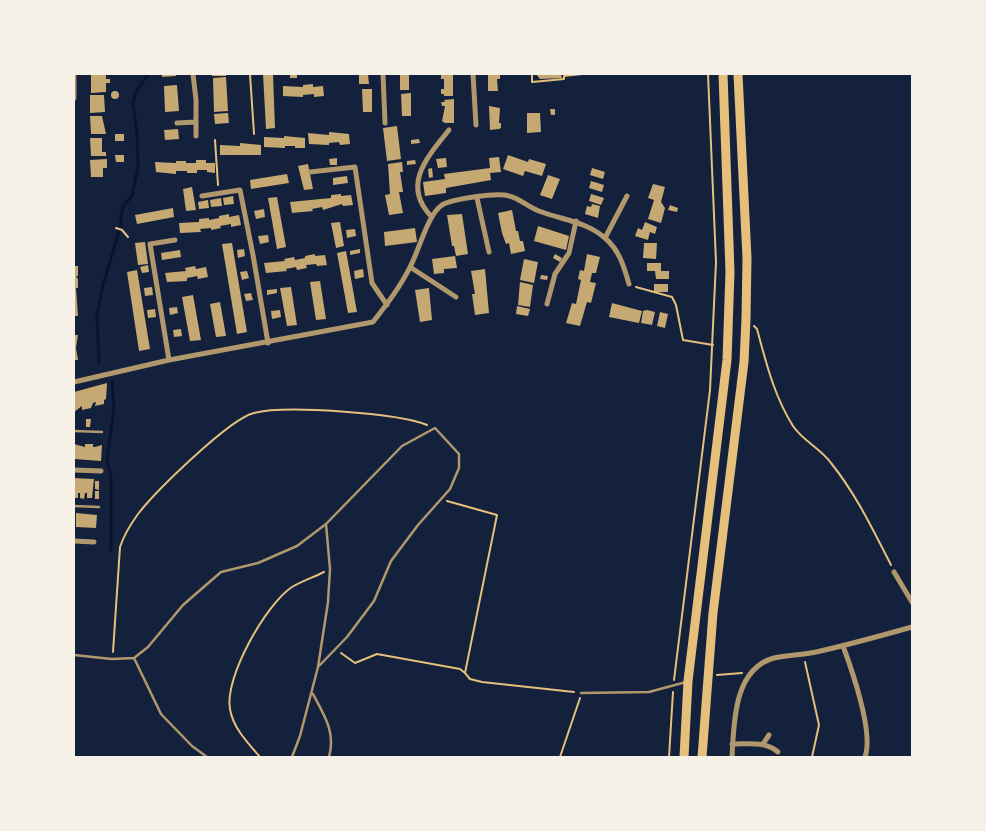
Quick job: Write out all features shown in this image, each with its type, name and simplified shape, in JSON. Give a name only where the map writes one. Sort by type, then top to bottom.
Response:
[{"type":"highway","points":[[702,757],[713,613],[744,362],[747,258],[738,74]]},
{"type":"highway","points":[[684,757],[688,681],[727,360],[730,272],[721,75]]},
{"type":"street","points":[[74,74],[74,98]]},
{"type":"street","points":[[193,74],[196,136]]},
{"type":"street","points":[[383,74],[385,123]]},
{"type":"street","points":[[474,74],[476,125]]},
{"type":"street","points":[[177,123],[196,122]]},
{"type":"street","points":[[431,216],[420,204],[417,185],[421,168],[449,130]]},
{"type":"street","points":[[310,172],[355,167],[372,283],[387,305]]},
{"type":"street","points":[[202,196],[240,190],[254,254],[268,342]]},
{"type":"street","points":[[74,382],[169,360],[372,322],[387,305],[410,267],[422,244],[431,216],[442,205],[450,202],[510,196],[539,211],[576,221],[605,238],[621,257],[629,284]]},
{"type":"street","points":[[605,238],[628,196]]},
{"type":"street","points":[[477,198],[489,252]]},
{"type":"street","points":[[547,304],[555,274],[569,253],[576,221]]},
{"type":"street","points":[[169,360],[150,244],[175,240]]},
{"type":"street","points":[[410,267],[456,297]]},
{"type":"street","points":[[74,470],[100,472]]},
{"type":"street","points":[[74,541],[94,542]]},
{"type":"street","points":[[894,572],[912,602]]},
{"type":"street","points":[[732,757],[736,706],[744,684],[761,664],[773,658],[803,655],[912,627]]},
{"type":"street","points":[[843,646],[864,712],[865,757]]},
{"type":"street","points":[[763,744],[769,735]]},
{"type":"street","points":[[732,744],[763,744],[771,746],[778,752]]},
{"type":"lane","points":[[74,655],[112,659],[134,658],[148,647],[183,605],[221,572],[258,563],[297,546],[326,524],[402,446],[435,428],[460,454],[461,460],[450,489],[391,561],[374,601],[318,667]]},
{"type":"lane","points":[[74,431],[102,432]]},
{"type":"lane","points":[[74,506],[99,507]]},
{"type":"lane","points":[[292,757],[318,667],[328,602],[330,569],[326,524]]},
{"type":"lane","points":[[134,658],[161,714],[192,746],[207,757]]},
{"type":"lane","points":[[582,693],[650,692],[688,681]]},
{"type":"lane","points":[[312,692],[327,720],[333,743],[330,757]]},
{"type":"path","points":[[250,74],[254,134]]},
{"type":"path","points":[[532,74],[532,82],[564,79],[564,76],[582,74]]},
{"type":"path","points":[[670,757],[681,611],[710,390],[713,345],[716,262],[708,74]]},
{"type":"path","points":[[215,140],[219,192]]},
{"type":"path","points":[[116,228],[122,230],[128,237]]},
{"type":"path","points":[[629,284],[672,297],[676,305],[683,340],[713,345]]},
{"type":"path","points":[[746,319],[757,329],[772,382],[793,427],[825,455],[840,474],[860,503],[894,572]]},
{"type":"path","points":[[112,659],[120,547],[126,532],[138,513],[176,475],[230,427],[255,412],[294,410],[392,416],[435,428]]},
{"type":"path","points":[[440,499],[496,515],[466,673]]},
{"type":"path","points":[[260,757],[236,728],[230,711],[228,695],[240,659],[262,620],[291,587],[330,569]]},
{"type":"path","points":[[335,648],[355,664],[377,654],[460,669],[470,679],[482,682],[582,693],[560,757]]},
{"type":"path","points":[[803,655],[819,725],[812,757]]},
{"type":"path","points":[[708,675],[753,672]]},
{"type":"building","points":[[162,74],[176,74],[176,76],[162,77]]},
{"type":"building","points":[[212,74],[226,74],[226,76],[212,76]]},
{"type":"building","points":[[263,74],[273,74],[275,128],[266,129]]},
{"type":"building","points":[[290,74],[297,74],[297,78],[290,78]]},
{"type":"building","points":[[359,74],[368,74],[369,84],[359,84]]},
{"type":"building","points":[[400,74],[409,74],[409,90],[400,90]]},
{"type":"building","points":[[443,74],[453,74],[453,96],[441,94],[441,89],[444,89],[444,79],[441,79]]},
{"type":"building","points":[[488,74],[500,74],[500,79],[497,79],[498,91],[488,91]]},
{"type":"building","points":[[536,74],[561,74],[562,78],[540,79]]},
{"type":"building","points":[[91,75],[106,75],[106,79],[110,79],[110,83],[106,83],[106,92],[91,93]]},
{"type":"building","points":[[226,77],[228,111],[214,112],[213,78]]},
{"type":"building","points":[[313,84],[313,87],[323,86],[324,96],[314,97],[314,94],[303,95],[303,97],[283,96],[283,86],[303,87],[303,85]]},
{"type":"building","points":[[177,85],[179,111],[165,112],[164,86]]},
{"type":"building","points":[[362,89],[372,89],[372,112],[363,112]]},
{"type":"building","points":[[115,91],[119,95],[115,99],[111,95]]},
{"type":"building","points":[[411,93],[411,116],[402,116],[401,94]]},
{"type":"building","points":[[90,95],[104,95],[105,112],[90,113]]},
{"type":"building","points":[[454,99],[454,123],[445,123],[442,121],[445,106],[442,106],[441,102]]},
{"type":"building","points":[[489,106],[500,108],[499,123],[501,123],[501,128],[499,129],[490,130]]},
{"type":"building","points":[[550,109],[555,109],[555,115],[551,115]]},
{"type":"building","points":[[228,113],[229,123],[215,124],[214,114]]},
{"type":"building","points":[[527,113],[540,113],[541,132],[527,133]]},
{"type":"building","points":[[90,116],[102,116],[106,134],[91,134]]},
{"type":"building","points":[[397,126],[401,159],[387,161],[383,128]]},
{"type":"building","points":[[178,129],[179,139],[165,140],[164,130]]},
{"type":"building","points":[[329,132],[349,134],[350,144],[340,145],[339,142],[329,143],[329,145],[309,144],[308,133],[329,135]]},
{"type":"building","points":[[115,134],[124,134],[124,141],[115,141]]},
{"type":"building","points":[[284,136],[305,138],[305,148],[295,148],[295,146],[285,146],[285,148],[264,147],[264,137],[284,138]]},
{"type":"building","points":[[90,138],[102,138],[102,152],[106,152],[106,156],[91,156]]},
{"type":"building","points":[[419,139],[420,143],[411,144],[411,140]]},
{"type":"building","points":[[240,143],[261,145],[261,155],[220,155],[220,145],[240,146]]},
{"type":"building","points":[[115,155],[124,155],[124,162],[116,162]]},
{"type":"building","points":[[508,155],[528,162],[529,159],[546,164],[542,176],[525,171],[523,176],[503,169]]},
{"type":"building","points":[[499,157],[501,172],[490,173],[491,180],[446,188],[446,193],[425,196],[423,182],[445,179],[444,174],[490,168],[489,158]]},
{"type":"building","points":[[337,158],[337,165],[330,165],[329,159]]},
{"type":"building","points":[[446,158],[447,167],[438,168],[436,159]]},
{"type":"building","points":[[107,159],[107,168],[103,168],[103,177],[91,177],[90,160]]},
{"type":"building","points":[[196,160],[206,160],[206,163],[215,163],[215,173],[207,172],[207,170],[197,170],[197,173],[176,171],[176,174],[156,172],[155,162],[176,163],[176,161],[186,161],[186,163],[196,163]]},
{"type":"building","points":[[415,160],[416,164],[407,165],[407,161]]},
{"type":"building","points":[[402,162],[403,172],[400,172],[403,192],[399,192],[403,213],[389,215],[385,195],[390,194],[388,164]]},
{"type":"building","points":[[308,164],[313,189],[304,190],[298,166]]},
{"type":"building","points":[[432,168],[433,177],[429,178],[428,169]]},
{"type":"building","points":[[592,168],[605,172],[603,179],[590,175]]},
{"type":"building","points":[[287,174],[289,183],[251,189],[250,180]]},
{"type":"building","points":[[548,175],[560,179],[552,199],[540,195]]},
{"type":"building","points":[[347,176],[348,183],[333,185],[333,178]]},
{"type":"building","points":[[591,181],[604,185],[602,192],[589,188]]},
{"type":"building","points":[[653,184],[665,187],[661,202],[665,208],[661,223],[648,219],[654,200],[648,198]]},
{"type":"building","points":[[192,187],[196,210],[186,211],[183,189]]},
{"type":"building","points":[[341,194],[341,196],[351,195],[353,205],[343,206],[342,204],[323,210],[322,207],[312,209],[313,211],[292,213],[290,202],[331,198],[331,195]]},
{"type":"building","points":[[591,194],[604,198],[601,205],[589,201]]},
{"type":"building","points":[[233,196],[234,204],[224,205],[223,198]]},
{"type":"building","points":[[277,197],[286,247],[277,249],[268,198]]},
{"type":"building","points":[[221,198],[222,206],[211,207],[210,200]]},
{"type":"building","points":[[208,200],[209,208],[199,209],[198,202]]},
{"type":"building","points":[[592,204],[600,206],[598,218],[585,214],[587,206],[591,207]]},
{"type":"building","points":[[670,205],[678,208],[677,212],[668,210]]},
{"type":"building","points":[[173,208],[174,217],[137,224],[135,215]]},
{"type":"building","points":[[264,209],[265,217],[256,219],[254,211]]},
{"type":"building","points":[[512,210],[516,231],[518,231],[520,241],[523,241],[525,251],[511,254],[509,243],[506,244],[502,233],[498,213]]},
{"type":"building","points":[[229,214],[229,217],[239,215],[241,225],[231,227],[231,224],[211,230],[211,228],[200,229],[201,232],[180,233],[179,223],[199,222],[199,219],[209,218],[209,220]]},
{"type":"building","points":[[462,214],[468,254],[456,256],[454,246],[452,246],[447,215]]},
{"type":"building","points":[[340,222],[344,246],[336,248],[331,223]]},
{"type":"building","points":[[645,222],[657,227],[655,234],[650,232],[648,240],[635,236],[638,228],[642,230]]},
{"type":"building","points":[[538,226],[569,236],[566,250],[534,241]]},
{"type":"building","points":[[415,228],[417,242],[385,246],[384,232]]},
{"type":"building","points":[[355,229],[356,236],[347,238],[346,230]]},
{"type":"building","points":[[268,235],[269,242],[260,244],[258,236]]},
{"type":"building","points":[[145,242],[148,264],[138,265],[135,243]]},
{"type":"building","points":[[232,243],[247,332],[237,334],[222,244]]},
{"type":"building","points":[[644,243],[657,243],[656,259],[643,258]]},
{"type":"building","points":[[244,249],[245,256],[238,258],[237,250]]},
{"type":"building","points":[[360,249],[360,253],[350,255],[350,251]]},
{"type":"building","points":[[180,250],[181,257],[162,260],[161,253]]},
{"type":"building","points":[[346,251],[357,312],[348,313],[337,253]]},
{"type":"building","points":[[315,254],[315,256],[325,255],[327,265],[306,265],[307,268],[297,270],[296,267],[286,269],[287,271],[266,273],[264,263],[285,261],[284,259],[294,257],[295,260]]},
{"type":"building","points":[[555,254],[562,258],[560,262],[553,258]]},
{"type":"building","points":[[587,254],[600,257],[596,273],[592,273],[590,282],[596,283],[591,303],[587,302],[580,326],[566,323],[572,303],[576,304],[581,280],[578,279],[580,270],[584,271]]},
{"type":"building","points":[[455,256],[457,268],[444,269],[444,273],[434,274],[432,259]]},
{"type":"building","points":[[524,259],[538,262],[534,283],[520,280]]},
{"type":"building","points":[[647,263],[661,263],[661,271],[669,271],[669,279],[656,279],[655,271],[647,271]]},
{"type":"building","points":[[148,265],[149,272],[142,273],[140,267]]},
{"type":"building","points":[[74,266],[78,266],[78,276],[76,276],[78,288],[76,288],[78,316],[74,316]]},
{"type":"building","points":[[195,266],[196,269],[206,267],[208,277],[198,279],[197,276],[187,278],[187,281],[167,282],[165,273],[186,271],[185,268]]},
{"type":"building","points":[[363,269],[364,277],[355,279],[354,271]]},
{"type":"building","points":[[485,269],[489,313],[475,315],[472,294],[475,294],[471,271]]},
{"type":"building","points":[[137,270],[150,349],[139,351],[127,272]]},
{"type":"building","points":[[247,271],[249,278],[242,280],[240,272]]},
{"type":"building","points":[[541,275],[548,276],[547,280],[540,279]]},
{"type":"building","points":[[320,281],[326,319],[316,320],[310,282]]},
{"type":"building","points":[[520,282],[533,285],[530,307],[518,305]]},
{"type":"building","points":[[654,284],[668,284],[668,292],[654,292]]},
{"type":"building","points":[[152,287],[153,295],[145,296],[144,288]]},
{"type":"building","points":[[291,287],[297,325],[287,326],[280,288]]},
{"type":"building","points":[[429,288],[432,320],[420,322],[415,290]]},
{"type":"building","points":[[277,289],[277,293],[267,295],[267,290]]},
{"type":"building","points":[[251,293],[253,300],[246,301],[244,294]]},
{"type":"building","points":[[193,295],[201,340],[190,341],[182,297]]},
{"type":"building","points":[[220,302],[226,336],[216,337],[210,304]]},
{"type":"building","points":[[612,303],[642,311],[639,323],[609,317]]},
{"type":"building","points":[[517,306],[530,309],[528,316],[516,314]]},
{"type":"building","points":[[177,307],[178,313],[170,315],[169,308]]},
{"type":"building","points":[[155,309],[156,317],[148,318],[147,310]]},
{"type":"building","points":[[280,310],[281,317],[272,319],[271,311]]},
{"type":"building","points":[[643,311],[655,312],[652,325],[641,323]]},
{"type":"building","points":[[660,312],[668,314],[665,328],[657,326]]},
{"type":"building","points":[[181,329],[182,336],[174,337],[173,330]]},
{"type":"building","points":[[74,335],[78,335],[76,348],[78,360],[74,360]]},
{"type":"building","points":[[107,383],[104,404],[95,406],[96,402],[93,403],[91,408],[82,410],[82,406],[74,412],[74,392]]},
{"type":"building","points":[[86,419],[91,419],[90,427],[86,427]]},
{"type":"building","points":[[74,444],[85,447],[85,444],[93,444],[93,447],[102,445],[101,461],[74,459]]},
{"type":"building","points":[[74,478],[94,479],[92,498],[87,498],[87,493],[85,493],[84,499],[80,498],[80,493],[78,493],[78,498],[74,498]]},
{"type":"building","points":[[95,481],[99,481],[99,490],[95,489]]},
{"type":"building","points":[[95,491],[99,491],[99,499],[95,499]]},
{"type":"building","points":[[76,513],[97,515],[96,528],[76,527]]},
{"type":"waterway","points":[[99,363],[97,314],[103,285],[121,225],[121,214],[124,205],[132,196],[138,167],[137,134],[133,103],[136,92],[148,74]]},
{"type":"waterway","points":[[111,550],[111,477],[107,460],[114,408],[112,382]]}]
